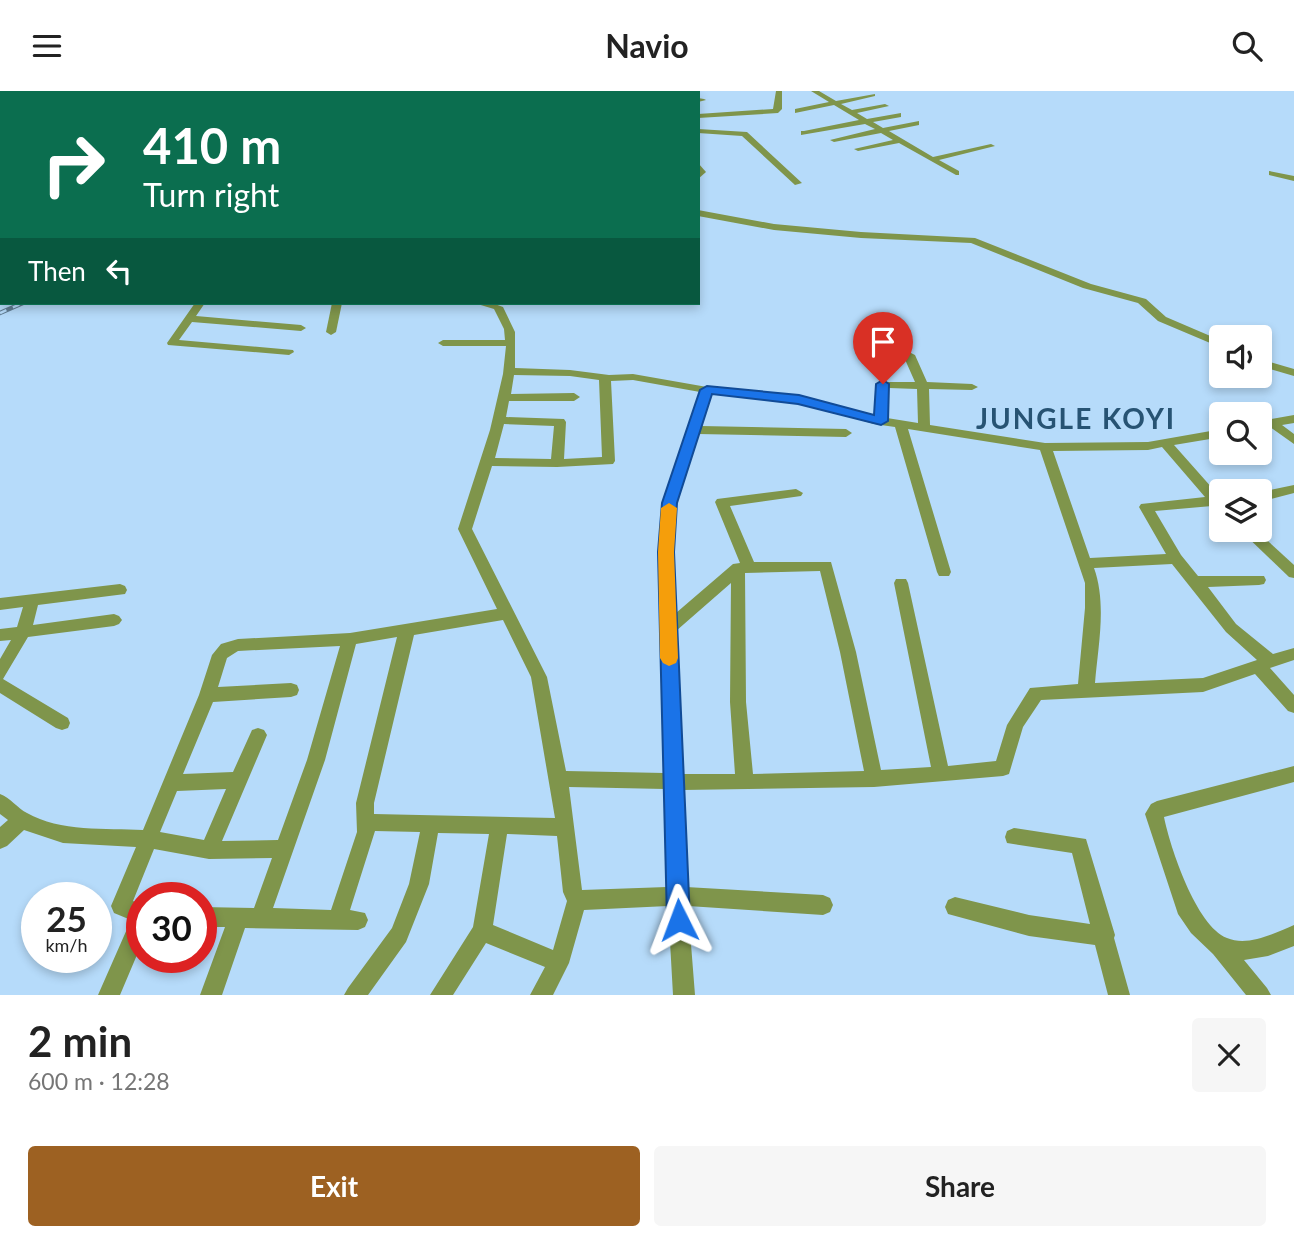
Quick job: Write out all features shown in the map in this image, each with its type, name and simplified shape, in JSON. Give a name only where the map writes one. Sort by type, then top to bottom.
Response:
[{"type":"street","points":[[700,115],[775,111],[778,109],[779,91]]},
{"type":"street","points":[[814,91],[956,173]]},
{"type":"street","points":[[798,111],[873,95]]},
{"type":"street","points":[[851,112],[885,106]]},
{"type":"street","points":[[804,133],[898,115]]},
{"type":"street","points":[[834,140],[916,123]]},
{"type":"street","points":[[700,131],[744,134],[798,183]]},
{"type":"street","points":[[858,149],[900,141]]},
{"type":"street","points":[[933,159],[991,146]]},
{"type":"street","points":[[1272,173],[1294,179]]},
{"type":"street","points":[[700,213],[774,227],[861,235],[972,240],[1090,287],[1142,301],[1162,319],[1209,339]]},
{"type":"street","points":[[199,305],[172,343],[289,352]]},
{"type":"street","points":[[331,332],[337,305]]},
{"type":"street","points":[[503,305],[510,332],[509,371],[498,420],[465,529],[539,677],[559,779],[576,900],[559,963],[541,995]]},
{"type":"street","points":[[189,319],[301,328]]},
{"type":"street","points":[[443,343],[510,343]]},
{"type":"street","points":[[909,355],[923,386],[924,428]]},
{"type":"street","points":[[1272,366],[1294,373]]},
{"type":"street","points":[[509,371],[634,377],[707,390],[799,400],[881,421],[1045,447],[1166,444],[1209,436]]},
{"type":"street","points":[[486,462],[609,461],[604,377]]},
{"type":"street","points":[[881,421],[883,384],[972,387]]},
{"type":"street","points":[[684,995],[677,895],[666,552],[669,503],[707,390]]},
{"type":"street","points":[[504,398],[574,397]]},
{"type":"street","points":[[1272,423],[1294,419]]},
{"type":"street","points":[[498,420],[560,422],[557,463]]},
{"type":"street","points":[[900,424],[944,572]]},
{"type":"street","points":[[1272,427],[1294,440]]},
{"type":"street","points":[[694,429],[846,433]]},
{"type":"street","points":[[1166,444],[1209,493]]},
{"type":"street","points":[[1045,447],[1092,583],[1093,608],[1086,691]]},
{"type":"street","points":[[1272,495],[1292,491]]},
{"type":"street","points":[[745,782],[738,702],[744,568],[722,502],[796,493]]},
{"type":"street","points":[[1209,505],[1146,507],[1175,559],[1264,664],[1294,706]]},
{"type":"street","points":[[1260,542],[1294,573]]},
{"type":"street","points":[[1085,562],[1175,559]]},
{"type":"street","points":[[668,628],[744,568],[828,568],[874,779]]},
{"type":"street","points":[[1196,582],[1259,580]]},
{"type":"street","points":[[901,583],[941,774]]},
{"type":"street","points":[[0,604],[120,590]]},
{"type":"street","points":[[0,674],[24,631],[32,600]]},
{"type":"street","points":[[131,882],[207,695],[220,655],[228,649],[238,645],[350,639],[508,613]]},
{"type":"street","points":[[0,635],[114,619]]},
{"type":"street","points":[[337,920],[366,832],[365,803],[407,630]]},
{"type":"street","points":[[260,918],[316,759],[350,639]]},
{"type":"street","points":[[559,779],[675,783],[874,779],[1003,768],[1015,725],[1036,693],[1203,685],[1294,654]]},
{"type":"street","points":[[0,685],[62,723]]},
{"type":"street","points":[[207,695],[291,690]]},
{"type":"street","points":[[209,850],[257,736]]},
{"type":"street","points":[[1260,995],[1220,947],[1198,926],[1185,907],[1154,814],[1157,810],[1294,774]]},
{"type":"street","points":[[171,783],[239,780]]},
{"type":"street","points":[[0,802],[21,820],[63,834],[148,839],[209,850],[284,849]]},
{"type":"street","points":[[0,840],[21,820]]},
{"type":"street","points":[[366,822],[565,827]]},
{"type":"street","points":[[355,995],[399,935],[419,884],[431,823]]},
{"type":"street","points":[[441,995],[482,932],[499,827]]},
{"type":"street","points":[[1014,837],[1079,845],[1119,995]]},
{"type":"street","points":[[126,894],[121,906],[126,909]]},
{"type":"street","points":[[576,900],[677,895],[823,905]]},
{"type":"street","points":[[955,907],[1032,928],[1070,934],[1104,935]]},
{"type":"street","points":[[217,917],[358,920]]},
{"type":"street","points":[[211,995],[238,918]]},
{"type":"street","points":[[482,932],[559,963]]},
{"type":"street","points":[[1220,947],[1234,952],[1279,943],[1294,935]]},
{"type":"street","points":[[109,995],[126,955]]},
{"type":"railway","points":[[0,313],[18,305]]},
{"type":"slow traffic","points":[[669,508],[666,552],[669,658]]},
{"type":"district","name":"JUNGLE KOYI","points":[[1076,418]]},
{"type":"route","points":[[679,920],[666,552],[669,503],[707,390],[799,400],[881,421],[883,384]]}]
